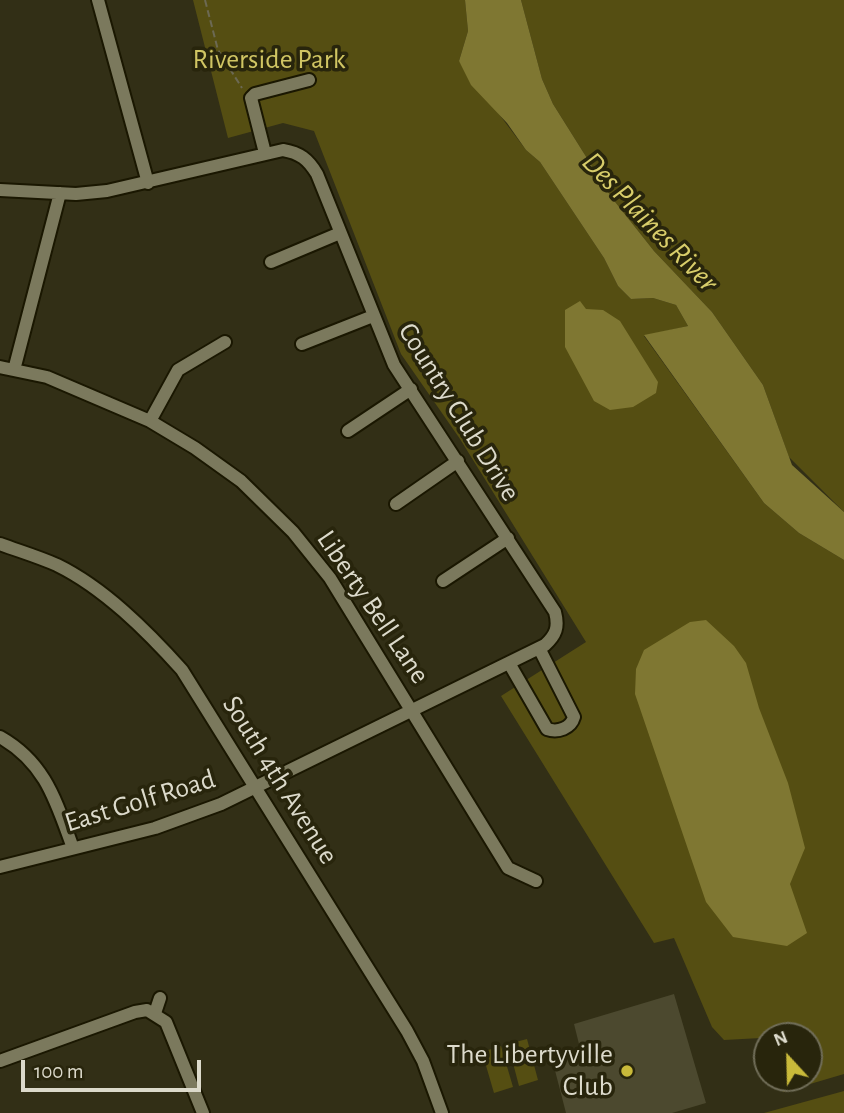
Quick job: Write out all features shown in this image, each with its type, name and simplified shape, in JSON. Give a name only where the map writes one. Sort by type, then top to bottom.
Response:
[{"type":"street","points":[[98,0],[148,183]]},
{"type":"street","points":[[0,190],[60,193],[107,191],[269,152],[251,98],[255,94],[309,80]]},
{"type":"street","name":"Country Club Drive","points":[[269,152],[296,152],[308,160],[317,174],[394,365],[525,565]]},
{"type":"street","points":[[14,370],[60,193]]},
{"type":"street","points":[[271,262],[340,233]]},
{"type":"street","points":[[302,344],[373,316]]},
{"type":"street","points":[[150,421],[178,370],[225,342]]},
{"type":"street","name":"Liberty Bell Lane","points":[[0,367],[47,377],[150,421],[195,448],[241,481],[293,532],[330,578],[508,868],[536,881]]},
{"type":"street","points":[[348,431],[411,389]]},
{"type":"street","points":[[396,504],[458,461]]},
{"type":"street","points":[[443,581],[508,538]]},
{"type":"street","name":"South 4th Avenue","points":[[0,544],[58,566],[105,596],[151,635],[182,670],[407,1031],[423,1061],[439,1112]]},
{"type":"street","name":"East Golf Road","points":[[0,867],[155,828],[221,804],[539,648],[553,637],[558,622],[555,612],[525,565]]},
{"type":"street","points":[[509,663],[547,729],[556,731],[566,728],[574,717],[539,648]]},
{"type":"street","points":[[0,737],[32,761],[49,784],[73,848]]},
{"type":"street","points":[[155,1013],[160,998]]},
{"type":"street","points":[[0,1062],[135,1012],[147,1010],[166,1021],[203,1113]]},
{"type":"path","points":[[205,0],[218,50],[227,67],[251,98]]},
{"type":"green space","name":"Riverside Park","points":[[193,0],[465,0],[468,31],[459,61],[526,150],[540,162],[604,258],[618,286],[631,299],[653,298],[676,305],[688,326],[644,336],[764,503],[799,533],[844,560],[844,1074],[823,1080],[823,1022],[753,1022],[753,1038],[724,1040],[712,1027],[674,938],[654,943],[501,696],[586,642],[460,439],[401,354],[314,131],[283,123],[228,138]]},
{"type":"green space","points":[[521,0],[844,0],[844,512],[789,457],[763,385],[712,312],[654,251],[612,198],[553,104],[542,79]]},
{"type":"green space","points":[[527,1039],[538,1080],[519,1086],[508,1044]]},
{"type":"green space","points":[[501,1046],[513,1087],[494,1093],[482,1052]]},
{"type":"green space","points":[[844,1091],[844,1113],[764,1113]]},
{"type":"shaded area","points":[[465,0],[521,0],[542,79],[553,104],[612,198],[654,251],[712,312],[763,385],[792,465],[844,512],[844,560],[799,533],[764,503],[644,335],[688,326],[676,305],[653,298],[631,299],[618,286],[604,258],[540,162],[526,150],[507,123],[471,85],[459,61],[468,31]]},
{"type":"shaded area","points":[[580,301],[586,309],[603,310],[620,321],[658,382],[656,393],[633,407],[610,410],[594,401],[565,347],[565,310]]},
{"type":"shaded area","points":[[706,620],[734,646],[746,663],[759,708],[788,783],[805,848],[790,884],[807,933],[787,946],[733,937],[706,902],[635,694],[636,669],[644,650],[690,622]]},
{"type":"building","points":[[674,994],[706,1103],[672,1113],[566,1113],[551,1055],[580,1048],[574,1024]]},
{"type":"place","name":"The Libertyville Club","points":[[627,1071]]},
{"type":"water label","name":"Des Plaines River","points":[[650,222]]}]
